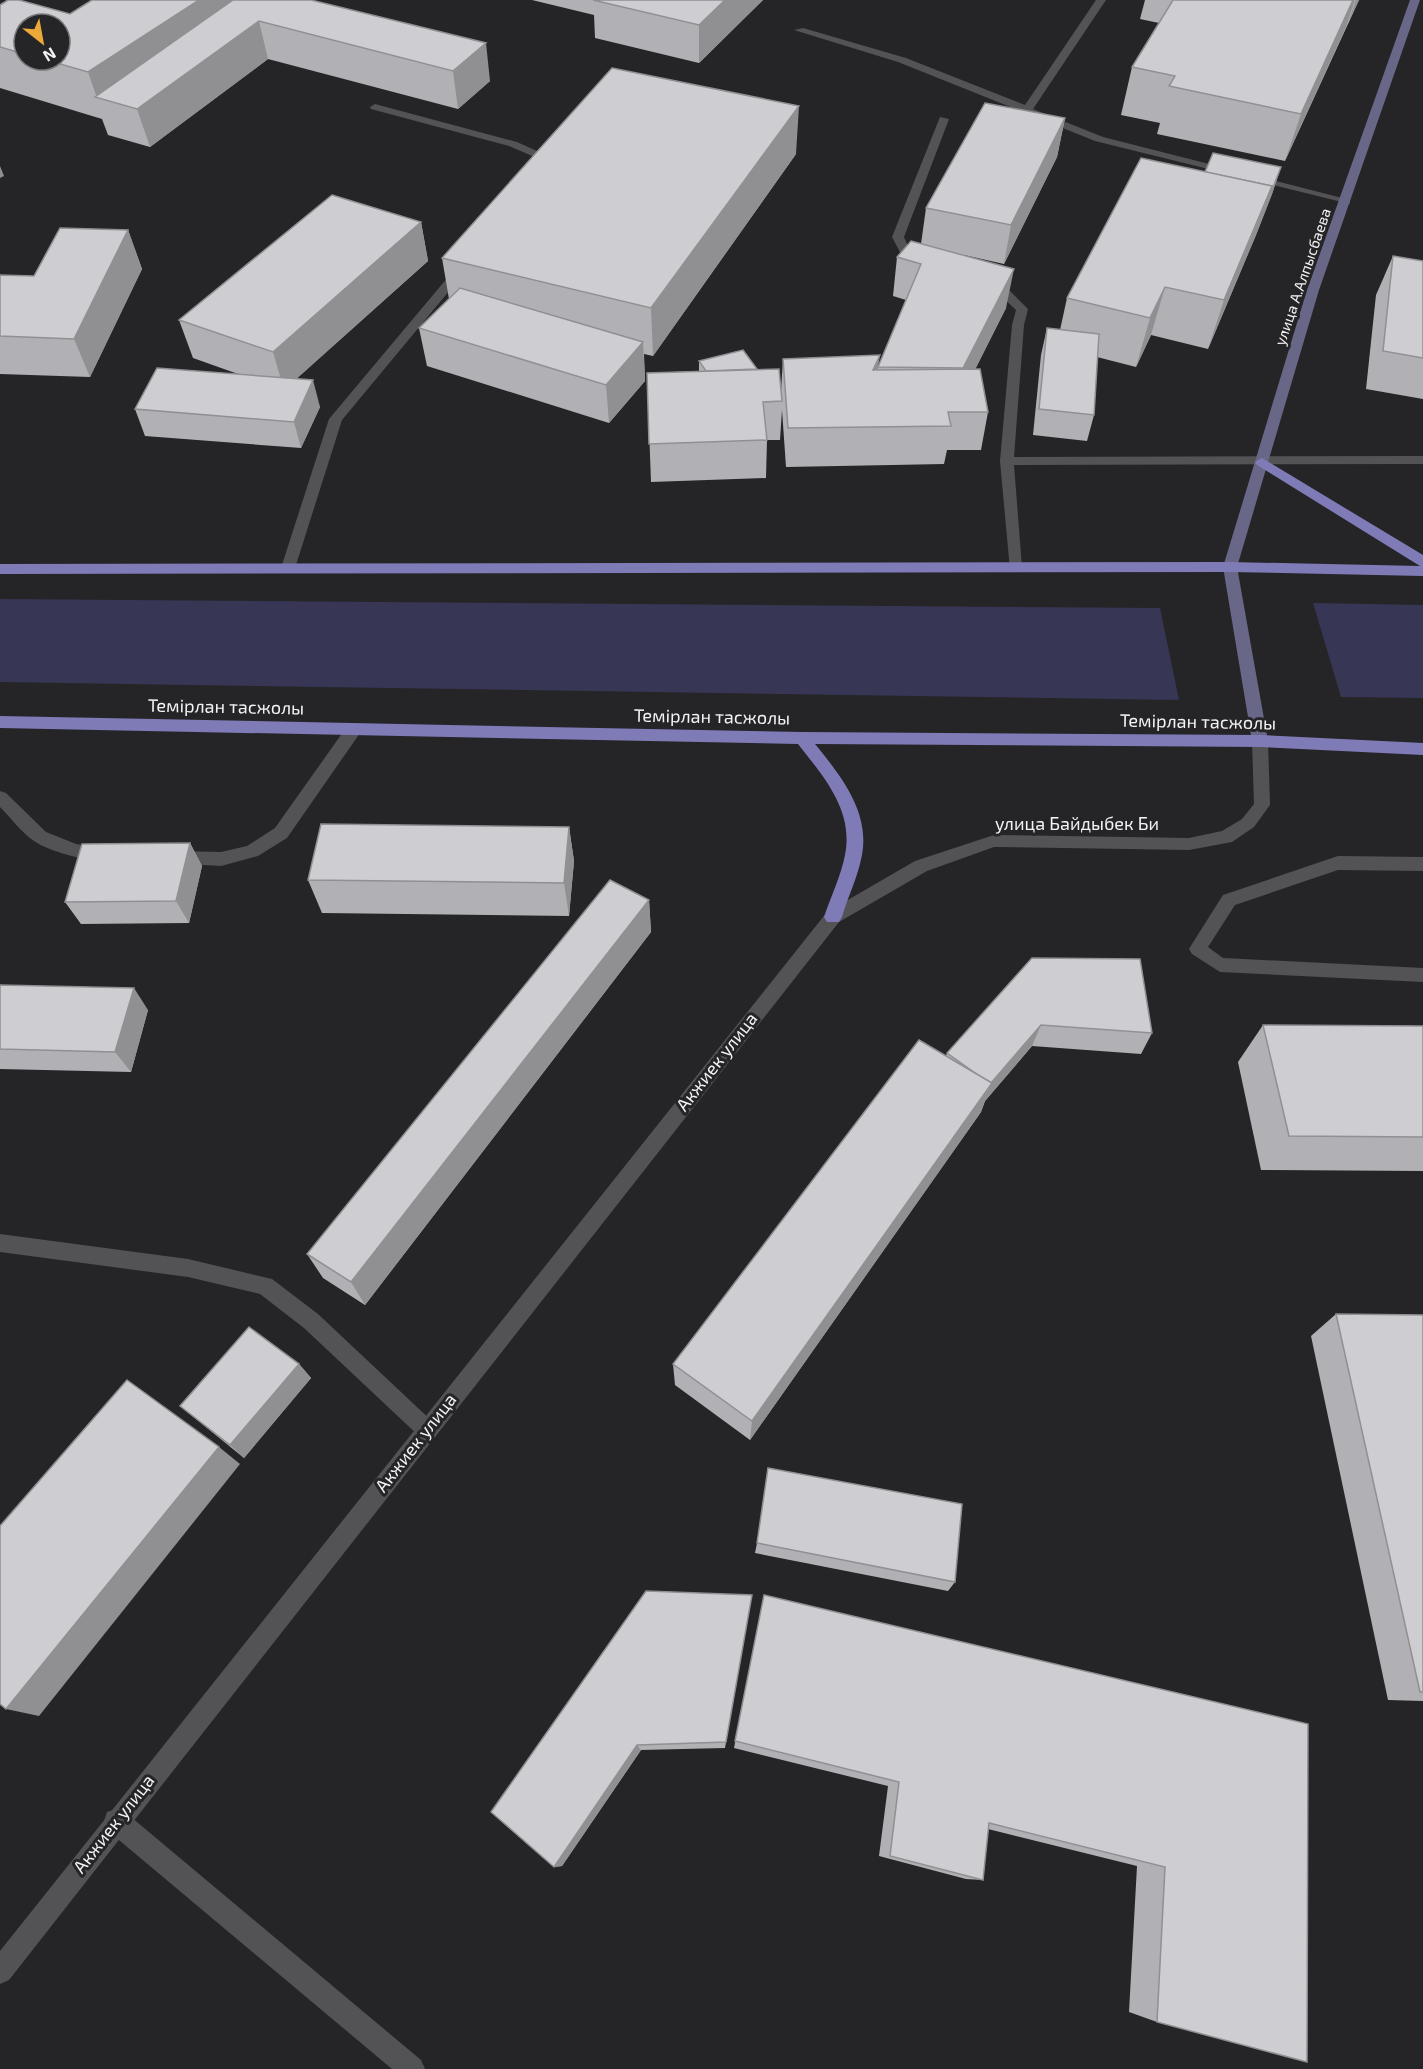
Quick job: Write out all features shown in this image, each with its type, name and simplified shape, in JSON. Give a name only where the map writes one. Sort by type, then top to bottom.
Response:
[{"type":"main road","points":[[1262,460],[1423,562]]},
{"type":"main road","points":[[0,569],[1230,567],[1423,571]]},
{"type":"main road","name":"Темірлан тасжолы","points":[[0,722],[802,738],[1260,741],[1423,748]]},
{"type":"main road","points":[[802,738],[843,792],[854,815],[855,847],[833,916]]},
{"type":"street","points":[[1027,110],[1101,0]]},
{"type":"street","name":"улица А.Алпысбаева","points":[[1230,567],[1313,290],[1346,202],[1415,0]]},
{"type":"street","points":[[799,30],[902,60],[1099,139],[1346,202]]},
{"type":"street","points":[[375,107],[513,144],[551,160],[536,178]]},
{"type":"street","points":[[931,267],[910,260],[901,247],[898,237],[944,119]]},
{"type":"street","points":[[288,568],[336,419],[469,259]]},
{"type":"street","points":[[974,282],[1005,293],[1022,309],[1018,325],[1007,461],[1015,567]]},
{"type":"street","points":[[1007,461],[1423,460]]},
{"type":"street","points":[[1230,567],[1260,741]]},
{"type":"street","points":[[162,857],[221,859],[252,851],[281,833],[354,729]]},
{"type":"street","name":"улица Байдыбек Би","points":[[833,916],[921,866],[994,841],[1189,844],[1226,837],[1248,823],[1262,805],[1260,741]]},
{"type":"street","points":[[0,797],[40,837],[75,850],[114,856]]},
{"type":"street","points":[[1423,864],[1338,863],[1229,900],[1198,949],[1220,965],[1423,975]]},
{"type":"street","name":"Акжиек улица","points":[[0,1971],[116,1821],[833,916]]},
{"type":"street","points":[[0,1243],[188,1268],[265,1286],[311,1321],[427,1430]]},
{"type":"street","points":[[116,1821],[412,2069]]},
{"type":"shaded area","points":[[0,599],[1160,608],[1179,700],[0,682]]},
{"type":"shaded area","points":[[1313,603],[1423,605],[1423,698],[1341,697]]},
{"type":"building","points":[[8,0],[19,0],[63,12],[12,12],[12,50],[0,47],[0,5]]},
{"type":"building","points":[[92,0],[199,0],[88,72],[72,67],[72,13]]},
{"type":"building","points":[[233,0],[311,0],[486,43],[453,71],[259,21],[137,109],[95,97]]},
{"type":"building","points":[[593,0],[725,0],[699,25]]},
{"type":"building","points":[[1173,0],[1353,0],[1301,114],[1169,86],[1175,76],[1132,67]]},
{"type":"building","points":[[612,68],[799,106],[651,308],[442,258]]},
{"type":"building","points":[[985,103],[1065,118],[1011,225],[926,208]]},
{"type":"building","points":[[1213,153],[1281,167],[1267,203],[1272,186],[1205,172]]},
{"type":"building","points":[[1141,158],[1272,186],[1224,300],[1165,287],[1150,318],[1067,298]]},
{"type":"building","points":[[332,195],[421,222],[273,352],[179,320]]},
{"type":"building","points":[[60,228],[128,230],[74,339],[0,336],[0,275],[34,276]]},
{"type":"building","points":[[911,241],[1014,269],[963,368],[878,367],[921,264],[897,257]]},
{"type":"building","points":[[1393,256],[1423,261],[1423,358],[1383,351]]},
{"type":"building","points":[[460,288],[643,342],[606,385],[419,328]]},
{"type":"building","points":[[1047,328],[1099,334],[1094,415],[1039,409]]},
{"type":"building","points":[[743,350],[757,369],[706,371],[699,361]]},
{"type":"building","points":[[880,355],[873,370],[980,369],[988,412],[948,412],[951,426],[788,428],[783,359]]},
{"type":"building","points":[[157,368],[313,380],[294,422],[135,409]]},
{"type":"building","points":[[779,369],[782,401],[763,402],[767,440],[649,444],[647,373]]},
{"type":"building","points":[[321,824],[569,827],[564,883],[308,880]]},
{"type":"building","points":[[190,843],[176,901],[65,902],[82,844]]},
{"type":"building","points":[[610,880],[649,900],[351,1282],[307,1254]]},
{"type":"building","points":[[1032,958],[1140,959],[1152,1033],[1041,1025],[991,1083],[978,1075],[947,1053]]},
{"type":"building","points":[[0,985],[134,988],[115,1052],[0,1049]]},
{"type":"building","points":[[1263,1025],[1423,1026],[1423,1137],[1289,1136]]},
{"type":"building","points":[[919,1040],[992,1083],[752,1421],[673,1364]]},
{"type":"building","points":[[1336,1314],[1423,1315],[1423,1692],[1420,1692]]},
{"type":"building","points":[[249,1327],[299,1364],[230,1445],[180,1406]]},
{"type":"building","points":[[127,1380],[219,1447],[6,1709],[0,1704],[0,1526]]},
{"type":"building","points":[[768,1468],[962,1504],[955,1582],[757,1543]]},
{"type":"building","points":[[646,1591],[752,1595],[726,1742],[637,1745],[554,1867],[491,1812]]},
{"type":"building","points":[[764,1595],[1308,1724],[1307,2062],[1157,2022],[1165,1867],[989,1823],[983,1880],[890,1856],[899,1782],[735,1741]]}]
